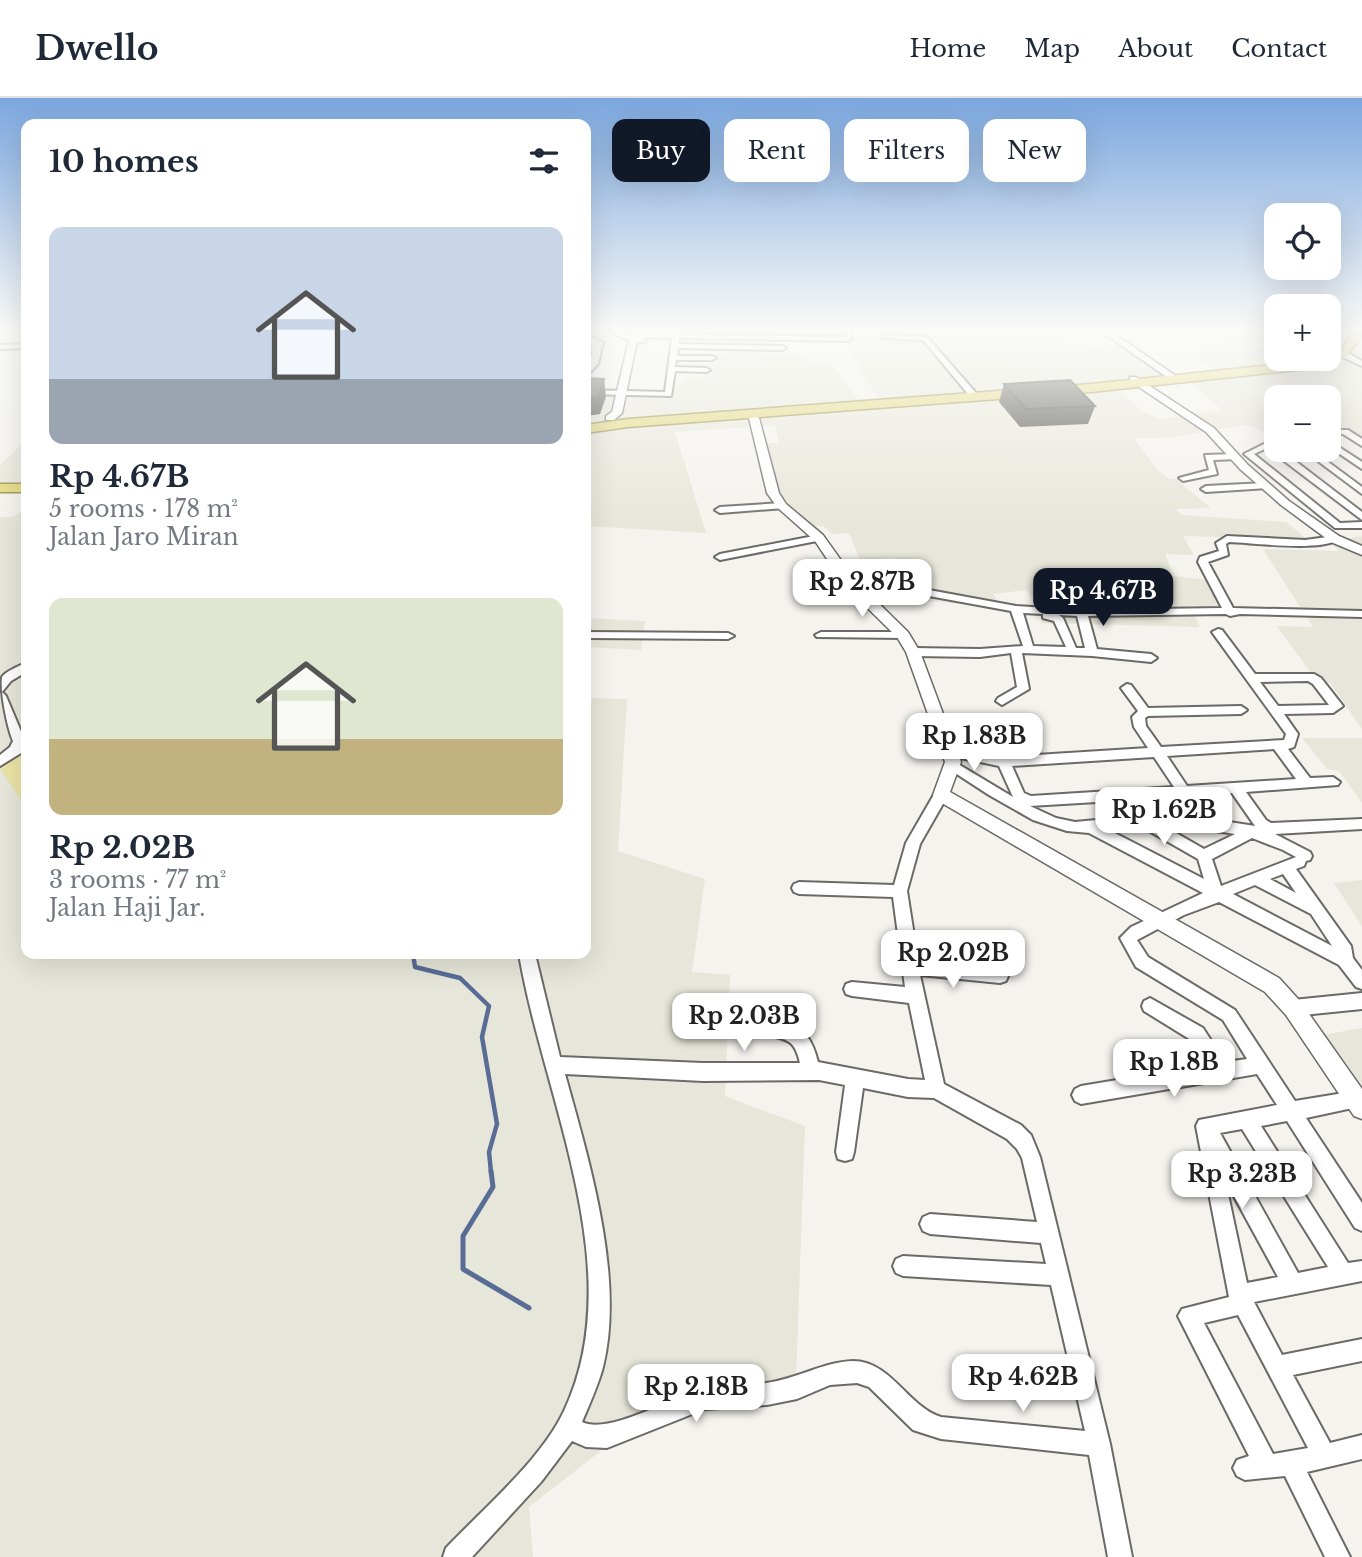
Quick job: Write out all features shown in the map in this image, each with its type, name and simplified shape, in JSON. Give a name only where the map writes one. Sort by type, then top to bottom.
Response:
[{"type":"highway","points":[[591,427],[915,398]]},
{"type":"highway","points":[[591,425],[610,418],[633,415],[772,411],[935,398]]},
{"type":"highway","points":[[591,427],[754,418],[772,411]]},
{"type":"highway","points":[[0,488],[21,488]]},
{"type":"street","points":[[610,418],[617,413],[623,398]]},
{"type":"street","points":[[627,398],[629,411],[633,415]]},
{"type":"street","points":[[1162,398],[1210,430],[1261,482],[1335,539],[1362,551]]},
{"type":"street","points":[[754,418],[769,480],[782,506],[820,538],[849,583],[872,602],[903,635],[913,652],[951,752],[953,767],[941,795],[913,843],[900,891],[915,996],[936,1089]]},
{"type":"street","points":[[1341,432],[1362,443]]},
{"type":"street","points":[[1264,446],[1248,454],[1340,527],[1362,525]]},
{"type":"street","points":[[1341,451],[1362,466]]},
{"type":"street","points":[[1182,478],[1213,473],[1208,457],[1235,457]]},
{"type":"street","points":[[1293,462],[1362,517]]},
{"type":"street","points":[[1324,462],[1362,491]]},
{"type":"street","points":[[1206,489],[1261,482],[1329,466]]},
{"type":"street","points":[[1339,473],[1362,472]]},
{"type":"street","points":[[1317,482],[1348,480]]},
{"type":"street","points":[[720,510],[782,506]]},
{"type":"street","points":[[720,556],[820,538]]},
{"type":"street","points":[[1230,612],[1202,562],[1224,553],[1221,543],[1227,539],[1305,543],[1335,539]]},
{"type":"street","points":[[872,602],[929,593],[1058,618],[1071,647]]},
{"type":"street","points":[[1017,611],[1362,614]]},
{"type":"street","points":[[1017,611],[1028,645]]},
{"type":"street","points":[[1082,613],[1092,652]]},
{"type":"street","points":[[951,752],[1004,762],[1289,744],[1293,739],[1275,710],[1218,632]]},
{"type":"street","points":[[591,635],[728,636]]},
{"type":"street","points":[[821,635],[903,635]]},
{"type":"street","points":[[913,652],[968,653],[1016,649],[1151,658]]},
{"type":"street","points":[[1002,701],[1023,689],[1016,649]]},
{"type":"street","points":[[0,689],[7,678],[21,670]]},
{"type":"street","points":[[1251,678],[1310,677],[1317,681],[1337,706],[1333,709],[1275,710]]},
{"type":"street","points":[[1127,688],[1145,712]]},
{"type":"street","points":[[0,696],[19,741],[12,754],[0,761]]},
{"type":"street","points":[[1145,712],[1241,710]]},
{"type":"street","points":[[1145,712],[1138,722],[1199,814]]},
{"type":"street","points":[[939,722],[1006,729]]},
{"type":"street","points":[[1278,746],[1307,784]]},
{"type":"street","points":[[1004,762],[1019,796],[1029,801],[1333,782]]},
{"type":"street","points":[[953,767],[1048,820],[1094,829],[1217,896],[1345,960],[1362,982]]},
{"type":"street","points":[[1235,788],[1261,824],[1269,829],[1362,824]]},
{"type":"street","points":[[941,795],[1259,975],[1283,995],[1360,1105],[1246,1119],[1206,1130]]},
{"type":"street","points":[[1094,829],[1142,821],[1253,831],[1286,843],[1297,862],[1315,911],[1345,951],[1345,960]]},
{"type":"street","points":[[1142,821],[1204,856],[1217,896]]},
{"type":"street","points":[[1204,856],[1253,831]]},
{"type":"street","points":[[1297,862],[1129,934],[1138,958],[1227,1013],[1362,1221]]},
{"type":"street","points":[[1256,879],[1315,911]]},
{"type":"street","points":[[799,888],[900,891]]},
{"type":"street","points":[[455,1557],[553,1449],[567,1427],[589,1380],[598,1322],[595,1242],[587,1195],[528,959]]},
{"type":"street","points":[[910,967],[1000,976]]},
{"type":"street","points":[[852,989],[915,996]]},
{"type":"street","points":[[1293,1008],[1362,1001]]},
{"type":"street","points":[[1150,1006],[1197,1034],[1221,1072]]},
{"type":"street","points":[[769,1027],[798,1035],[803,1040],[811,1071]]},
{"type":"street","points":[[553,1065],[703,1072],[811,1071],[908,1088],[936,1089],[1014,1132],[1024,1142],[1031,1157],[1046,1233],[1059,1275],[1099,1444],[1120,1557]]},
{"type":"street","points":[[1081,1095],[1261,1065]]},
{"type":"street","points":[[845,1152],[855,1078]]},
{"type":"street","points":[[1246,1119],[1353,1273],[1241,1299],[1189,1316],[1268,1466],[1338,1557]]},
{"type":"street","points":[[1206,1130],[1294,1286]]},
{"type":"street","points":[[1206,1130],[1241,1299],[1324,1456]]},
{"type":"street","points":[[930,1224],[1046,1233]]},
{"type":"street","points":[[903,1266],[1059,1275]]},
{"type":"street","points":[[1277,1367],[1362,1350]]},
{"type":"street","points":[[567,1427],[586,1436],[607,1437],[705,1398],[767,1394],[797,1388],[830,1374],[857,1372],[876,1379],[921,1422],[941,1428],[1099,1444]]},
{"type":"street","points":[[1268,1466],[1362,1447]]},
{"type":"shaded area","points":[[591,398],[1127,398],[1140,410],[1160,419],[1222,410],[1208,398],[1264,398],[1264,431],[1247,425],[1165,438],[1134,438],[1157,470],[1170,479],[1176,479],[1211,508],[1176,509],[1181,515],[1286,522],[1307,539],[1183,536],[1194,555],[1165,554],[1174,576],[1217,581],[1233,608],[1189,605],[1200,627],[1042,623],[1038,603],[1026,590],[993,594],[1003,608],[917,600],[896,558],[860,560],[849,533],[832,534],[823,526],[800,528],[781,513],[770,495],[757,444],[779,443],[775,425],[675,432],[706,533],[591,526]]},
{"type":"shaded area","points":[[1341,398],[1362,398],[1362,439],[1345,428],[1341,428]]},
{"type":"shaded area","points":[[21,445],[21,489],[0,489],[0,465]]},
{"type":"shaded area","points":[[21,511],[21,959],[591,959],[591,698],[627,699],[618,851],[705,879],[692,972],[730,975],[725,1096],[805,1126],[796,1378],[615,1440],[529,1507],[533,1557],[0,1557],[0,517],[13,517]]},
{"type":"shaded area","points":[[1362,536],[1362,729],[1330,683],[1317,681],[1277,626],[1313,627],[1263,549],[1339,551],[1329,541]]},
{"type":"shaded area","points":[[591,618],[645,621],[641,650],[591,647]]},
{"type":"shaded area","points":[[1302,738],[1362,738],[1362,803],[1339,771],[1327,769]]},
{"type":"shaded area","points":[[21,755],[21,800],[0,768]]},
{"type":"shaded area","points":[[1362,880],[1362,926],[1334,883]]},
{"type":"shaded area","points":[[1362,1028],[1362,1100],[1317,1036]]},
{"type":"building","points":[[1016,398],[1087,398],[1095,406],[1026,409]]},
{"type":"waterway","points":[[414,959],[415,967],[460,978],[489,1006],[482,1037],[497,1124],[489,1152],[491,1172]]},
{"type":"waterway","points":[[491,1171],[493,1187],[463,1236],[463,1269],[529,1308]]}]
